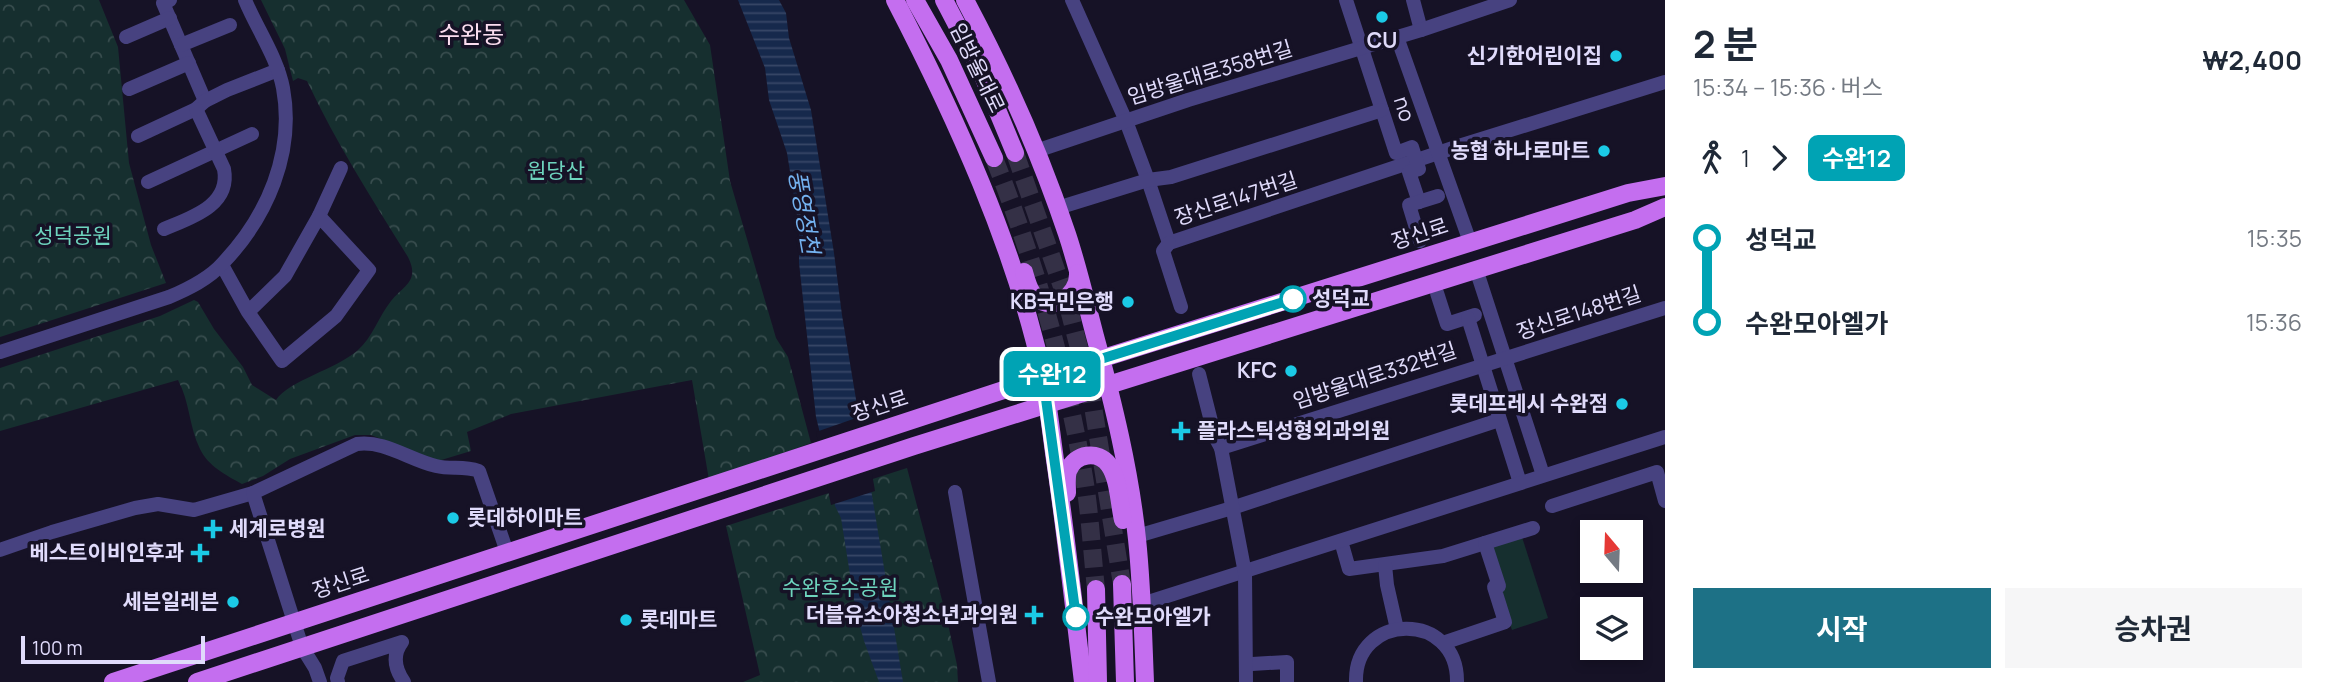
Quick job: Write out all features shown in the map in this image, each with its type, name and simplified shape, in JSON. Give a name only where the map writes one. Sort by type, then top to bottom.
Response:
[{"type":"main road","points":[[895,0],[930,68],[998,225],[1032,333],[1047,404],[1083,682]]},
{"type":"main road","name":"임방울대로","points":[[915,0],[949,60],[994,158]]},
{"type":"main road","name":"임방울대로","points":[[944,0],[981,71],[1015,153]]},
{"type":"main road","points":[[965,0],[996,58],[1036,151],[1067,233],[1108,384],[1126,467],[1137,537],[1145,682]]},
{"type":"main road","name":"장신로","points":[[113,682],[1101,358],[1628,193],[1665,186]]},
{"type":"main road","points":[[982,187],[997,198],[1010,228],[1028,285],[1038,299],[1054,303],[1069,297],[1078,284],[1076,267]]},
{"type":"main road","points":[[198,682],[788,486],[1635,220],[1665,207]]},
{"type":"main road","points":[[1068,552],[1068,470],[1078,458],[1093,455],[1101,458],[1111,469],[1123,519],[1139,566]]},
{"type":"main road","points":[[1122,584],[1125,682]]},
{"type":"main road","points":[[1096,589],[1098,682]]},
{"type":"street","points":[[164,229],[205,211],[216,201],[226,178],[189,63],[163,3],[170,0]]},
{"type":"street","points":[[0,352],[191,288],[222,265],[257,218],[278,175],[286,113],[278,70],[245,0]]},
{"type":"street","name":"장신로147번길","points":[[1072,0],[1126,121],[1169,243],[1416,160],[1665,82]]},
{"type":"street","name":"no","points":[[1346,0],[1396,153],[1412,148],[1416,160]]},
{"type":"street","points":[[1413,0],[1421,30]]},
{"type":"street","name":"임방울대로358번길","points":[[1036,151],[1126,121],[1364,54],[1397,37],[1510,0]]},
{"type":"street","points":[[125,37],[170,19]]},
{"type":"street","points":[[181,45],[230,25]]},
{"type":"street","points":[[1397,37],[1470,242]]},
{"type":"street","points":[[1364,54],[1375,58],[1405,150]]},
{"type":"street","points":[[129,89],[189,63]]},
{"type":"street","points":[[138,136],[278,70]]},
{"type":"street","points":[[1064,206],[1149,180],[1171,177],[1382,110]]},
{"type":"street","points":[[148,182],[252,134]]},
{"type":"street","points":[[1416,160],[1419,169],[1409,172],[1419,202]]},
{"type":"street","points":[[248,313],[285,276],[319,216],[341,168]]},
{"type":"street","points":[[1420,232],[1409,205],[1438,196]]},
{"type":"street","points":[[222,265],[248,313],[282,361],[336,316],[369,270],[319,216]]},
{"type":"street","points":[[1169,243],[1163,251],[1181,307]]},
{"type":"street","name":"장신로148번길","points":[[1476,270],[1543,475]]},
{"type":"street","points":[[1439,294],[1447,324],[1472,316],[1482,364],[1520,482]]},
{"type":"street","name":"장신로148번길","points":[[1505,359],[1665,308]]},
{"type":"street","name":"임방울대로332번길","points":[[1221,448],[1482,364],[1505,359]]},
{"type":"street","points":[[1199,374],[1215,437],[1221,448],[1245,573],[1246,682]]},
{"type":"street","points":[[1144,534],[1232,508],[1499,420]]},
{"type":"street","points":[[1142,604],[1665,437]]},
{"type":"street","points":[[0,550],[135,508],[158,504],[194,510],[253,492],[348,448],[365,443],[435,466],[465,466],[479,471],[507,552]]},
{"type":"street","points":[[1552,506],[1661,471],[1665,501]]},
{"type":"street","points":[[253,492],[302,647],[320,682]]},
{"type":"street","points":[[955,492],[989,682]]},
{"type":"street","points":[[1341,541],[1349,569],[1443,556],[1533,528]]},
{"type":"street","points":[[1443,643],[1505,622],[1494,587],[1499,586],[1485,543]]},
{"type":"street","points":[[1385,565],[1397,629]]},
{"type":"street","points":[[1356,682],[1357,668],[1364,649],[1379,636],[1397,629],[1417,629],[1443,643],[1453,660],[1457,682]]},
{"type":"street","points":[[338,682],[343,661],[402,642],[397,649],[395,663],[404,682]]},
{"type":"street","points":[[1252,664],[1287,662],[1287,682]]},
{"type":"green space","name":"성덕공원","points":[[0,0],[99,0],[118,47],[129,163],[151,245],[166,283],[0,337]]},
{"type":"green space","name":"원당산","points":[[261,0],[684,0],[710,45],[730,181],[776,338],[788,357],[811,443],[709,480],[692,380],[511,414],[467,432],[471,451],[438,461],[371,435],[355,435],[290,459],[263,476],[242,484],[218,470],[203,455],[196,441],[178,380],[0,431],[0,368],[160,316],[194,300],[243,367],[252,385],[276,400],[291,387],[358,350],[391,301],[409,282],[412,272],[408,257],[342,149],[307,81],[298,78],[293,81],[285,49]]},
{"type":"green space","name":"수완호수공원","points":[[907,468],[946,615],[958,682],[743,682],[760,675],[726,526]]},
{"type":"green space","points":[[1522,537],[1548,618],[1512,630],[1498,591],[1490,547]]},
{"type":"water","name":"풍영정천","points":[[738,0],[779,0],[786,13],[789,38],[811,110],[903,682],[879,682],[856,612],[841,518],[835,506],[833,486],[816,417],[799,263],[799,228],[787,153],[769,100],[765,68]]},
{"type":"pier","points":[[862,416],[875,491],[831,505],[816,432]]},
{"type":"tunnel","points":[[1015,153],[1066,298],[1091,394],[1122,584]]},
{"type":"tunnel","points":[[994,158],[1023,236],[1068,395],[1086,491],[1096,589]]},
{"type":"bus line","name":"수완12","points":[[1076,617],[1043,377],[1293,299]]},
{"type":"place","name":"CU","points":[[1382,17]]},
{"type":"place","name":"신기한어린이집","points":[[1616,56]]},
{"type":"place","name":"농협 하나로마트","points":[[1604,151]]},
{"type":"place","name":"성덕교","points":[[1293,299]]},
{"type":"place","name":"KB국민은행","points":[[1128,302]]},
{"type":"place","name":"KFC","points":[[1291,371]]},
{"type":"place","name":"롯데프레시 수완점","points":[[1622,404]]},
{"type":"place","name":"플라스틱성형외과의원","points":[[1181,431]]},
{"type":"place","name":"롯데하이마트","points":[[453,518]]},
{"type":"place","name":"세계로병원","points":[[213,529]]},
{"type":"place","name":"베스트이비인후과","points":[[200,553]]},
{"type":"place","name":"세븐일레븐","points":[[233,602]]},
{"type":"place","name":"더블유소아청소년과의원","points":[[1034,615]]},
{"type":"place","name":"수완모아엘가","points":[[1076,617]]},
{"type":"place","name":"롯데마트","points":[[626,620]]},
{"type":"district","name":"수완동","points":[[471,35]]}]
